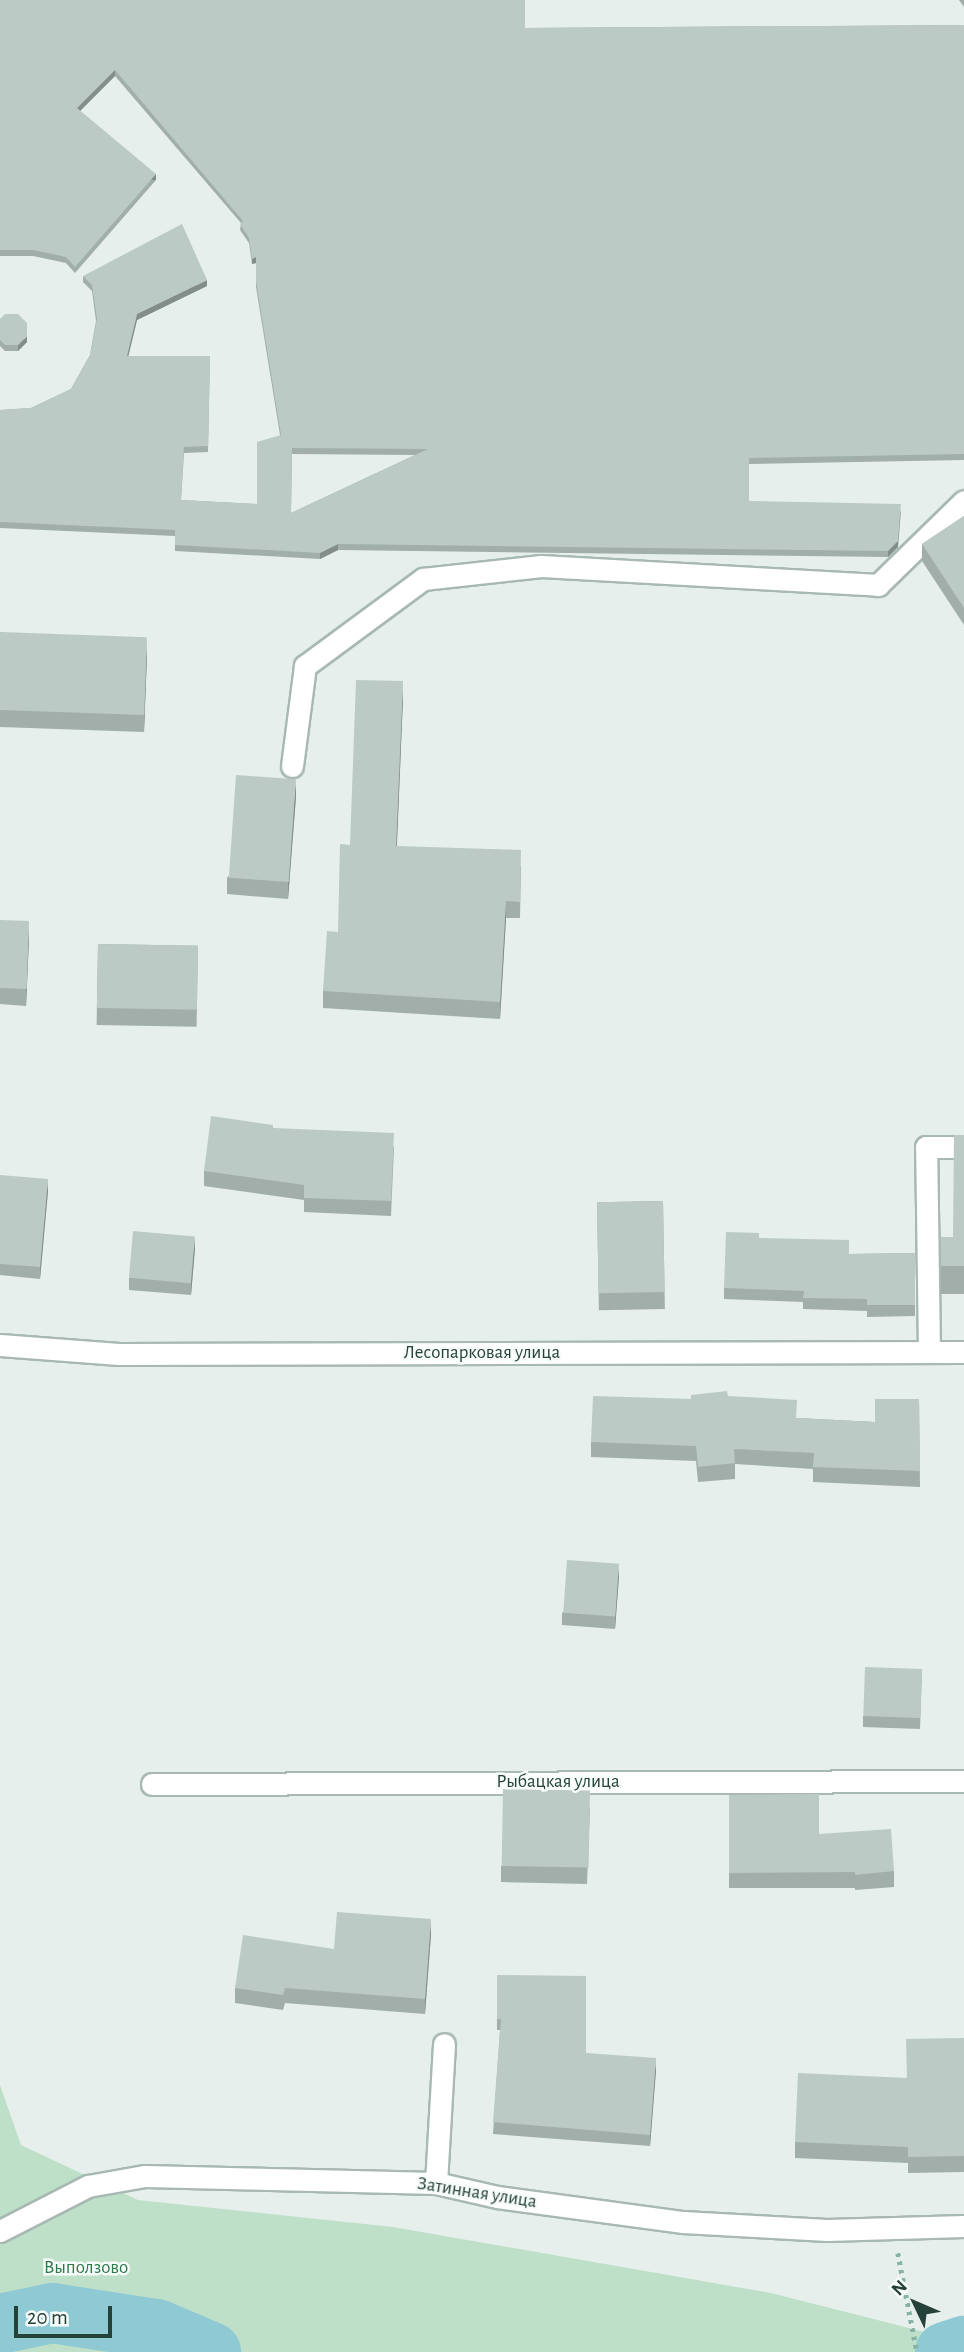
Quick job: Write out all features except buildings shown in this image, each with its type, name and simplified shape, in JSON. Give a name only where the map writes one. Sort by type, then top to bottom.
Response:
[{"type":"street","points":[[292,766],[305,666],[423,579],[541,566],[878,585],[964,501]]},
{"type":"street","points":[[929,1352],[926,1147],[964,1147]]},
{"type":"street","name":"Лесопарковая улица","points":[[0,1345],[119,1354],[964,1352]]},
{"type":"street","name":"Рыбацкая улица","points":[[152,1784],[964,1781]]},
{"type":"street","points":[[436,2183],[443,2044]]},
{"type":"street","name":"Затинная улица","points":[[0,2231],[88,2186],[145,2176],[436,2183],[497,2197],[683,2222],[827,2230],[964,2226]]},
{"type":"path","points":[[893,2228],[918,2352]]},
{"type":"green space","name":"Выползово","points":[[0,2085],[21,2145],[138,2200],[393,2227],[771,2293],[964,2342],[964,2352],[0,2352]]},
{"type":"waterway","points":[[0,2324],[52,2313],[157,2329],[211,2352]]},
{"type":"waterway","points":[[945,2352],[964,2346]]}]
